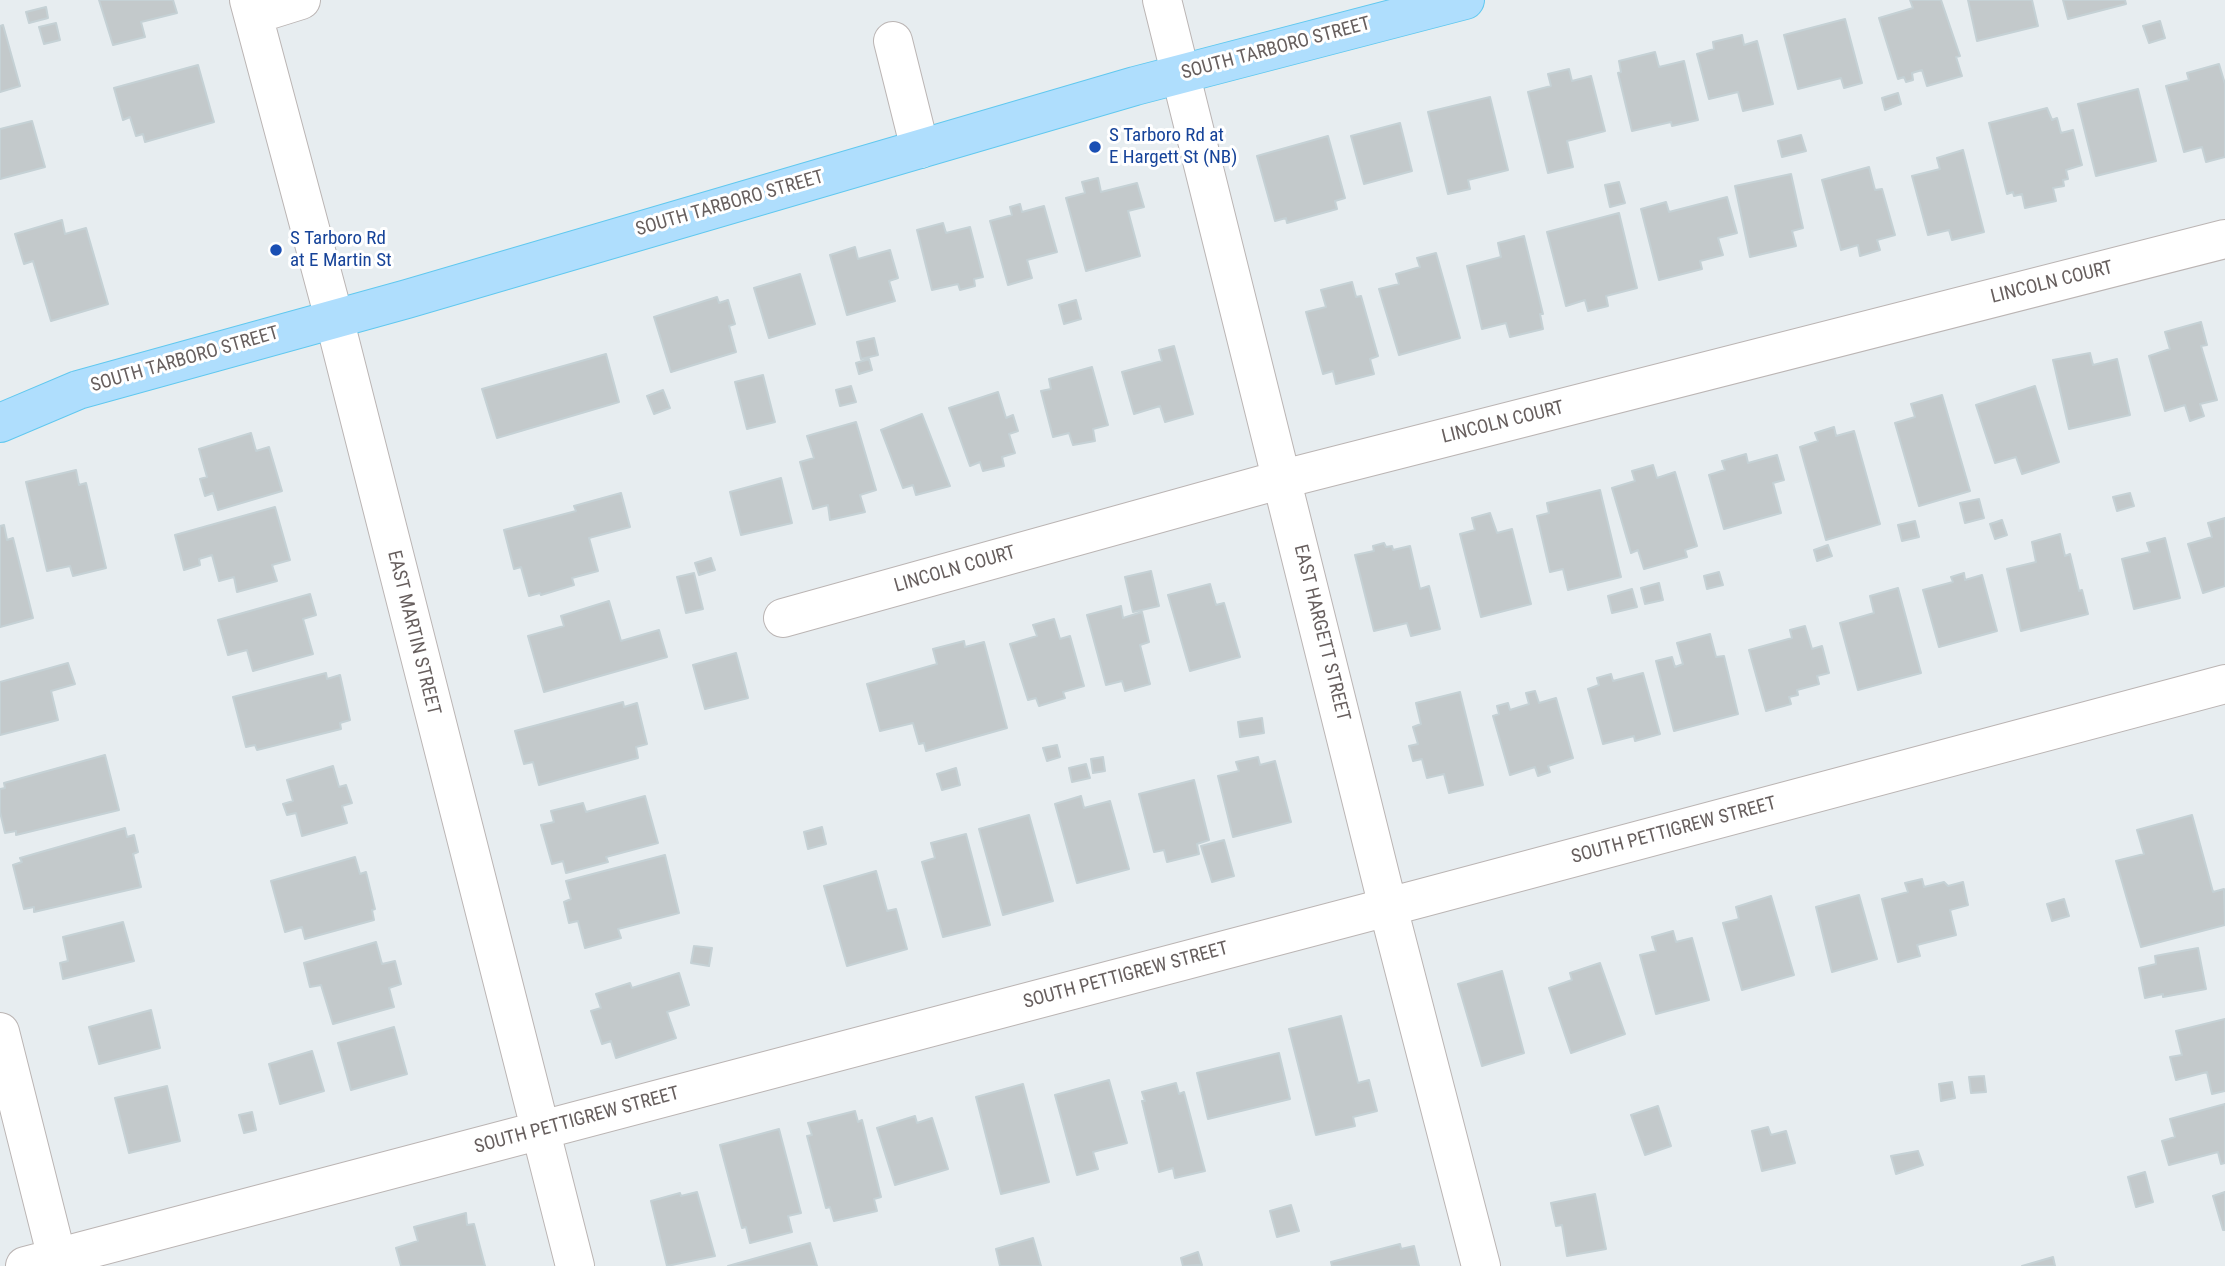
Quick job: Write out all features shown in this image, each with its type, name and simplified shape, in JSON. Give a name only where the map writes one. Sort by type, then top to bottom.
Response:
[{"type":"main road","name":"SOUTH TARBORO STREET","points":[[0,423],[78,390],[1181,74],[1465,0]]},
{"type":"street","points":[[251,7],[301,0]]},
{"type":"street","name":"EAST HARGETT STREET","points":[[1162,0],[1388,907],[1481,1266]]},
{"type":"street","name":"EAST MARTIN STREET","points":[[251,7],[334,318],[575,1266]]},
{"type":"street","points":[[893,41],[920,149]]},
{"type":"street","name":"LINCOLN COURT","points":[[783,618],[1283,479],[2225,239]]},
{"type":"street","name":"SOUTH PETTIGREW STREET","points":[[47,1263],[539,1130],[2225,684]]},
{"type":"street","points":[[0,1032],[47,1263]]},
{"type":"building","points":[[99,0],[173,0],[177,13],[141,22],[145,37],[113,45]]},
{"type":"building","points":[[1910,0],[1941,0],[1960,56],[1956,57],[1962,76],[1927,86],[1922,70],[1912,73],[1913,80],[1906,82],[1904,77],[1898,79],[1879,18],[1913,8]]},
{"type":"building","points":[[1968,0],[2032,0],[2038,26],[1977,41]]},
{"type":"building","points":[[2063,0],[2125,0],[2126,4],[2068,19]]},
{"type":"building","points":[[46,7],[48,18],[29,23],[26,12]]},
{"type":"building","points":[[1845,19],[1862,83],[1844,88],[1841,78],[1798,89],[1784,35]]},
{"type":"building","points":[[2160,21],[2165,38],[2149,43],[2143,26]]},
{"type":"building","points":[[56,23],[60,40],[44,44],[39,27]]},
{"type":"building","points":[[3,25],[20,86],[0,92],[0,26]]},
{"type":"building","points":[[1742,35],[1744,45],[1757,41],[1773,104],[1743,111],[1738,92],[1709,99],[1697,54],[1714,49],[1713,42]]},
{"type":"building","points":[[1655,52],[1659,67],[1684,61],[1698,120],[1672,126],[1671,122],[1632,131],[1618,73],[1621,72],[1619,61]]},
{"type":"building","points":[[2219,64],[2225,84],[2225,157],[2206,162],[2202,147],[2184,152],[2166,86],[2189,80],[2187,73]]},
{"type":"building","points":[[198,65],[214,122],[145,142],[143,134],[136,136],[130,117],[123,120],[114,88]]},
{"type":"building","points":[[1569,69],[1572,81],[1591,76],[1605,131],[1567,141],[1573,167],[1548,173],[1528,92],[1551,86],[1548,74]]},
{"type":"building","points":[[2138,89],[2156,161],[2096,176],[2078,104]]},
{"type":"building","points":[[1898,93],[1901,104],[1885,110],[1882,98]]},
{"type":"building","points":[[1490,97],[1508,170],[1468,180],[1470,189],[1448,194],[1428,112]]},
{"type":"building","points":[[2047,108],[2052,120],[2057,118],[2061,133],[2073,130],[2082,165],[2066,170],[2068,179],[2063,180],[2064,186],[2053,188],[2056,201],[2025,208],[2022,194],[2007,194],[1989,123]]},
{"type":"building","points":[[32,121],[45,167],[0,179],[0,129]]},
{"type":"building","points":[[1400,123],[1412,171],[1364,184],[1351,136]]},
{"type":"building","points":[[1801,135],[1806,151],[1782,157],[1778,141]]},
{"type":"building","points":[[1328,136],[1345,198],[1335,201],[1337,209],[1287,223],[1286,218],[1275,221],[1257,156]]},
{"type":"building","points":[[1963,150],[1984,232],[1952,240],[1949,230],[1928,235],[1912,176],[1940,169],[1937,158]]},
{"type":"building","points":[[1869,167],[1875,190],[1882,189],[1895,235],[1877,240],[1880,250],[1860,256],[1858,245],[1841,250],[1822,180]]},
{"type":"building","points":[[1791,174],[1803,228],[1792,231],[1796,246],[1750,257],[1735,186]]},
{"type":"building","points":[[1098,178],[1101,192],[1137,183],[1144,207],[1128,211],[1140,256],[1086,271],[1066,198],[1085,193],[1082,182]]},
{"type":"building","points":[[1619,182],[1625,203],[1610,207],[1605,185]]},
{"type":"building","points":[[1727,197],[1737,233],[1718,238],[1723,255],[1700,261],[1702,269],[1659,280],[1641,209],[1666,202],[1669,212]]},
{"type":"building","points":[[1020,204],[1022,212],[1044,206],[1057,252],[1027,260],[1032,278],[1008,285],[990,221],[1012,215],[1010,207]]},
{"type":"building","points":[[1619,213],[1637,288],[1606,296],[1608,306],[1588,311],[1585,300],[1566,306],[1547,232]]},
{"type":"building","points":[[62,220],[65,234],[86,228],[108,304],[51,321],[33,261],[24,264],[15,234]]},
{"type":"building","points":[[943,223],[946,233],[970,227],[983,277],[974,279],[975,286],[960,290],[958,284],[932,290],[917,230]]},
{"type":"building","points":[[1524,236],[1543,314],[1540,314],[1543,329],[1510,337],[1506,323],[1482,329],[1467,266],[1501,257],[1498,243]]},
{"type":"building","points":[[855,247],[858,259],[890,250],[898,278],[889,281],[895,301],[847,315],[830,255]]},
{"type":"building","points":[[1436,253],[1460,338],[1399,355],[1379,289],[1399,284],[1396,274],[1420,267],[1417,258]]},
{"type":"building","points":[[800,274],[815,324],[769,338],[754,288]]},
{"type":"building","points":[[1352,282],[1356,297],[1361,296],[1378,356],[1370,359],[1374,374],[1336,384],[1333,371],[1323,374],[1306,312],[1326,307],[1321,290]]},
{"type":"building","points":[[717,297],[719,303],[728,300],[735,324],[729,326],[736,352],[671,372],[654,317]]},
{"type":"building","points":[[1076,300],[1081,319],[1064,324],[1059,305]]},
{"type":"building","points":[[2201,322],[2207,345],[2201,346],[2217,400],[2200,404],[2204,416],[2190,421],[2185,405],[2165,411],[2149,356],[2170,349],[2165,332]]},
{"type":"building","points":[[874,338],[878,355],[861,359],[857,342]]},
{"type":"building","points":[[1174,346],[1193,414],[1165,422],[1160,406],[1134,414],[1122,372],[1162,361],[1159,350]]},
{"type":"building","points":[[2090,353],[2093,365],[2117,359],[2130,415],[2069,429],[2053,360]]},
{"type":"building","points":[[606,354],[619,402],[497,438],[482,389]]},
{"type":"building","points":[[869,359],[872,370],[859,374],[856,363]]},
{"type":"building","points":[[1092,367],[1108,425],[1093,429],[1095,441],[1073,445],[1069,433],[1053,437],[1041,391],[1051,389],[1049,379]]},
{"type":"building","points":[[763,375],[775,422],[747,429],[735,382]]},
{"type":"building","points":[[851,386],[856,402],[840,406],[836,390]]},
{"type":"building","points":[[2035,386],[2059,462],[2022,474],[2016,457],[1995,463],[1976,405]]},
{"type":"building","points":[[663,390],[670,408],[654,414],[647,396]]},
{"type":"building","points":[[998,392],[1006,418],[1013,415],[1018,431],[1009,434],[1015,453],[1002,457],[1004,466],[983,471],[980,462],[970,466],[949,408]]},
{"type":"building","points":[[1942,395],[1970,491],[1919,506],[1895,423],[1915,417],[1911,404]]},
{"type":"building","points":[[922,414],[950,486],[916,495],[913,485],[903,488],[881,430]]},
{"type":"building","points":[[856,422],[876,490],[860,495],[865,512],[830,520],[828,505],[813,509],[800,462],[814,458],[807,436]]},
{"type":"building","points":[[1834,427],[1836,436],[1854,431],[1880,524],[1826,540],[1800,447],[1818,441],[1815,433]]},
{"type":"building","points":[[251,433],[256,451],[269,447],[282,491],[218,510],[213,493],[205,496],[200,479],[207,477],[199,449]]},
{"type":"building","points":[[1746,454],[1748,463],[1777,455],[1784,480],[1773,483],[1781,513],[1724,529],[1709,475],[1725,470],[1722,461]]},
{"type":"building","points":[[1653,465],[1657,478],[1675,472],[1697,546],[1685,550],[1687,557],[1644,569],[1638,550],[1631,553],[1612,488],[1635,481],[1632,471]]},
{"type":"building","points":[[76,470],[79,485],[86,483],[106,568],[73,576],[70,566],[47,571],[26,482]]},
{"type":"building","points":[[781,478],[792,523],[741,535],[730,492]]},
{"type":"building","points":[[1600,490],[1621,577],[1568,590],[1563,569],[1550,572],[1537,516],[1549,513],[1547,503]]},
{"type":"building","points":[[621,493],[630,527],[589,538],[598,571],[572,578],[574,585],[529,596],[521,567],[514,569],[504,530],[576,511],[574,506]]},
{"type":"building","points":[[2130,493],[2134,506],[2117,511],[2113,497]]},
{"type":"building","points":[[1979,499],[1984,518],[1965,523],[1960,503]]},
{"type":"building","points":[[275,507],[290,560],[272,565],[277,581],[237,592],[234,577],[219,581],[212,555],[199,559],[200,565],[184,570],[175,535]]},
{"type":"building","points":[[1490,513],[1497,533],[1512,529],[1531,604],[1481,617],[1460,534],[1475,530],[1472,518]]},
{"type":"building","points":[[2225,518],[2225,586],[2203,593],[2188,544],[2212,537],[2208,523]]},
{"type":"building","points":[[2002,520],[2007,535],[1995,539],[1990,524]]},
{"type":"building","points":[[1915,521],[1919,537],[1902,541],[1898,525]]},
{"type":"building","points":[[4,525],[7,540],[13,538],[33,618],[0,627],[0,526]]},
{"type":"building","points":[[2060,534],[2065,556],[2070,554],[2088,614],[2021,631],[2007,569],[2036,562],[2032,542]]},
{"type":"building","points":[[2165,538],[2180,598],[2134,609],[2122,559],[2150,552],[2147,543]]},
{"type":"building","points":[[1384,543],[1386,547],[1392,546],[1393,550],[1410,546],[1420,589],[1429,586],[1440,629],[1411,636],[1407,623],[1374,631],[1355,555],[1374,551],[1373,546]]},
{"type":"building","points":[[1828,545],[1832,556],[1817,561],[1814,550]]},
{"type":"building","points":[[711,558],[715,570],[699,575],[695,563]]},
{"type":"building","points":[[1151,571],[1159,606],[1133,612],[1125,577]]},
{"type":"building","points":[[1719,572],[1723,585],[1707,589],[1704,576]]},
{"type":"building","points":[[694,573],[703,609],[686,613],[677,577]]},
{"type":"building","points":[[1964,573],[1965,580],[1982,575],[1997,631],[1939,647],[1923,590],[1953,582],[1951,577]]},
{"type":"building","points":[[1659,583],[1663,600],[1645,604],[1641,588]]},
{"type":"building","points":[[1210,584],[1216,605],[1224,603],[1240,657],[1190,671],[1168,595]]},
{"type":"building","points":[[1898,588],[1921,673],[1858,690],[1840,623],[1874,613],[1870,596]]},
{"type":"building","points":[[1632,589],[1637,607],[1612,613],[1608,596]]},
{"type":"building","points":[[310,594],[316,615],[303,619],[313,654],[253,671],[247,650],[228,655],[218,620]]},
{"type":"building","points":[[609,601],[621,641],[659,630],[667,657],[544,692],[528,636],[564,626],[561,616]]},
{"type":"building","points":[[1121,606],[1123,618],[1142,612],[1149,642],[1140,645],[1150,684],[1125,691],[1122,681],[1106,685],[1087,615]]},
{"type":"building","points":[[1054,619],[1060,639],[1070,636],[1084,686],[1063,692],[1065,698],[1039,706],[1036,698],[1028,700],[1010,644],[1037,636],[1033,625]]},
{"type":"building","points":[[1805,626],[1812,649],[1822,646],[1829,673],[1817,676],[1819,684],[1797,690],[1798,695],[1789,697],[1791,704],[1766,711],[1749,650],[1792,638],[1790,630]]},
{"type":"building","points":[[1710,634],[1716,657],[1724,656],[1738,714],[1674,731],[1656,661],[1672,657],[1675,667],[1683,664],[1677,643]]},
{"type":"building","points":[[964,641],[965,647],[984,642],[1007,728],[926,751],[924,743],[919,744],[913,723],[880,731],[867,684],[937,664],[933,649]]},
{"type":"building","points":[[736,653],[748,698],[705,709],[693,665]]},
{"type":"building","points":[[68,663],[75,684],[51,691],[58,720],[0,735],[0,682]]},
{"type":"building","points":[[326,673],[327,679],[340,675],[350,720],[340,723],[341,729],[257,750],[255,745],[246,747],[233,697]]},
{"type":"building","points":[[1643,673],[1660,734],[1635,741],[1634,736],[1603,744],[1588,689],[1599,685],[1597,678],[1611,674],[1613,681]]},
{"type":"building","points":[[1535,691],[1539,703],[1556,698],[1573,758],[1548,766],[1550,772],[1538,776],[1535,767],[1510,775],[1493,716],[1499,714],[1497,706],[1508,703],[1510,710],[1529,704],[1526,693]]},
{"type":"building","points":[[1460,692],[1483,785],[1449,793],[1444,774],[1427,778],[1422,759],[1413,761],[1409,746],[1418,744],[1413,727],[1421,724],[1416,703]]},
{"type":"building","points":[[623,702],[624,707],[637,703],[647,744],[636,747],[638,758],[539,785],[533,762],[524,764],[515,731]]},
{"type":"building","points":[[1262,718],[1264,733],[1240,737],[1238,722]]},
{"type":"building","points":[[1057,745],[1060,757],[1047,761],[1043,748]]},
{"type":"building","points":[[105,755],[119,810],[16,835],[16,831],[5,833],[0,812],[0,789],[5,788],[4,783]]},
{"type":"building","points":[[1103,757],[1105,771],[1093,773],[1091,759]]},
{"type":"building","points":[[1258,757],[1260,765],[1275,761],[1291,822],[1233,837],[1218,776],[1239,771],[1236,762]]},
{"type":"building","points":[[1086,764],[1090,778],[1072,782],[1069,768]]},
{"type":"building","points":[[333,766],[339,787],[346,785],[352,803],[342,806],[347,823],[302,836],[296,813],[287,815],[283,804],[293,801],[287,780]]},
{"type":"building","points":[[956,768],[960,785],[942,790],[937,774]]},
{"type":"building","points":[[1194,780],[1209,840],[1197,844],[1199,854],[1167,862],[1164,850],[1154,852],[1139,794]]},
{"type":"building","points":[[645,796],[658,843],[606,857],[608,862],[566,873],[563,861],[552,864],[541,825],[554,822],[551,811],[583,803],[586,812]]},
{"type":"building","points":[[1081,796],[1084,808],[1110,801],[1129,869],[1077,883],[1055,804]]},
{"type":"building","points":[[1029,815],[1053,901],[1003,915],[979,829]]},
{"type":"building","points":[[2192,815],[2213,892],[2224,889],[2225,925],[2141,947],[2116,861],[2144,854],[2137,830]]},
{"type":"building","points":[[822,827],[826,844],[808,849],[804,832]]},
{"type":"building","points":[[125,828],[127,837],[134,835],[138,852],[133,854],[141,887],[34,912],[34,907],[24,909],[13,865],[22,862],[20,858]]},
{"type":"building","points":[[966,834],[990,925],[943,937],[922,862],[935,858],[931,843]]},
{"type":"building","points":[[1224,840],[1234,876],[1212,882],[1201,846]]},
{"type":"building","points":[[665,855],[679,913],[618,929],[621,938],[585,948],[578,921],[569,923],[564,902],[571,899],[566,881]]},
{"type":"building","points":[[355,857],[360,874],[366,872],[375,909],[372,910],[374,920],[305,939],[302,927],[285,932],[271,881]]},
{"type":"building","points":[[876,871],[887,911],[896,909],[907,949],[847,966],[824,886]]},
{"type":"building","points":[[1922,879],[1924,887],[1944,882],[1948,886],[1963,882],[1968,905],[1950,910],[1956,935],[1917,945],[1920,956],[1898,962],[1882,899],[1908,892],[1905,883]]},
{"type":"building","points":[[1859,895],[1877,959],[1832,972],[1816,907]]},
{"type":"building","points":[[1771,896],[1794,975],[1742,990],[1723,923],[1739,919],[1736,907]]},
{"type":"building","points":[[2064,899],[2069,916],[2052,921],[2047,904]]},
{"type":"building","points":[[123,922],[134,961],[63,979],[60,963],[68,961],[63,937]]},
{"type":"building","points":[[1673,931],[1676,942],[1692,938],[1709,1000],[1656,1014],[1640,955],[1656,951],[1652,937]]},
{"type":"building","points":[[376,942],[382,964],[395,961],[401,984],[389,988],[394,1007],[333,1024],[321,985],[310,987],[304,963]]},
{"type":"building","points":[[694,946],[712,948],[709,966],[691,963]]},
{"type":"building","points":[[2198,948],[2206,989],[2145,998],[2139,968],[2156,964],[2155,956]]},
{"type":"building","points":[[1600,963],[1625,1034],[1571,1053],[1549,988],[1572,980],[1570,973]]},
{"type":"building","points":[[1502,971],[1524,1053],[1482,1066],[1458,984]]},
{"type":"building","points":[[679,973],[689,1005],[667,1012],[676,1038],[616,1058],[611,1041],[602,1044],[591,1011],[601,1008],[596,994],[630,983],[632,988]]},
{"type":"building","points":[[151,1010],[160,1048],[99,1064],[89,1027]]},
{"type":"building","points":[[1341,1016],[1358,1083],[1369,1080],[1377,1111],[1353,1117],[1355,1126],[1316,1135],[1289,1029]]},
{"type":"building","points":[[2225,1019],[2225,1091],[2212,1094],[2207,1072],[2176,1080],[2170,1057],[2182,1055],[2176,1031]]},
{"type":"building","points":[[394,1027],[407,1074],[351,1090],[338,1043]]},
{"type":"building","points":[[312,1051],[324,1091],[280,1104],[269,1064]]},
{"type":"building","points":[[1279,1053],[1290,1099],[1208,1119],[1197,1073]]},
{"type":"building","points":[[1984,1076],[1986,1092],[1971,1093],[1969,1077]]},
{"type":"building","points":[[1109,1080],[1127,1143],[1093,1152],[1098,1169],[1077,1175],[1055,1095]]},
{"type":"building","points":[[1952,1082],[1955,1098],[1941,1101],[1939,1084]]},
{"type":"building","points":[[1176,1083],[1179,1094],[1184,1092],[1205,1171],[1175,1178],[1173,1168],[1159,1172],[1142,1092]]},
{"type":"building","points":[[1023,1084],[1049,1182],[1001,1194],[976,1097]]},
{"type":"building","points":[[167,1086],[180,1141],[129,1153],[115,1098]]},
{"type":"building","points":[[2225,1104],[2225,1163],[2221,1164],[2218,1152],[2169,1165],[2162,1141],[2175,1137],[2170,1119]]},
{"type":"building","points":[[1658,1106],[1671,1146],[1645,1155],[1631,1115]]},
{"type":"building","points":[[855,1111],[858,1122],[862,1120],[881,1197],[874,1199],[877,1211],[834,1221],[830,1207],[826,1208],[807,1136],[812,1135],[808,1123]]},
{"type":"building","points":[[252,1112],[256,1130],[244,1133],[239,1115]]},
{"type":"building","points":[[915,1116],[917,1123],[932,1118],[948,1169],[895,1185],[877,1128]]},
{"type":"building","points":[[1768,1127],[1771,1135],[1786,1131],[1795,1163],[1762,1171],[1752,1131]]},
{"type":"building","points":[[779,1129],[801,1213],[788,1216],[792,1232],[750,1243],[746,1227],[742,1228],[720,1145]]},
{"type":"building","points":[[1918,1151],[1923,1165],[1896,1174],[1891,1156]]},
{"type":"building","points":[[2145,1172],[2153,1202],[2136,1207],[2128,1177]]},
{"type":"building","points":[[697,1192],[715,1256],[667,1266],[651,1201],[680,1193],[681,1196]]},
{"type":"building","points":[[2225,1192],[2225,1230],[2223,1230],[2213,1196]]},
{"type":"building","points":[[1595,1194],[1606,1249],[1567,1256],[1562,1225],[1556,1226],[1551,1203]]},
{"type":"building","points":[[1291,1205],[1299,1231],[1277,1237],[1270,1211]]},
{"type":"building","points":[[466,1213],[467,1225],[474,1224],[485,1266],[401,1266],[396,1248],[418,1241],[414,1227]]},
{"type":"building","points":[[1033,1238],[1041,1266],[1000,1266],[996,1249]]},
{"type":"building","points":[[810,1243],[817,1266],[728,1266]]},
{"type":"building","points":[[1400,1244],[1401,1249],[1414,1246],[1419,1266],[1332,1266],[1331,1262]]},
{"type":"building","points":[[1198,1252],[1202,1265],[1183,1266],[1181,1258]]},
{"type":"building","points":[[2053,1257],[2055,1266],[2022,1266]]},
{"type":"place","name":"S Tarboro Rd at E Hargett St (NB)","points":[[1095,147]]},
{"type":"place","name":"S Tarboro Rd at E Martin St","points":[[276,250]]}]
